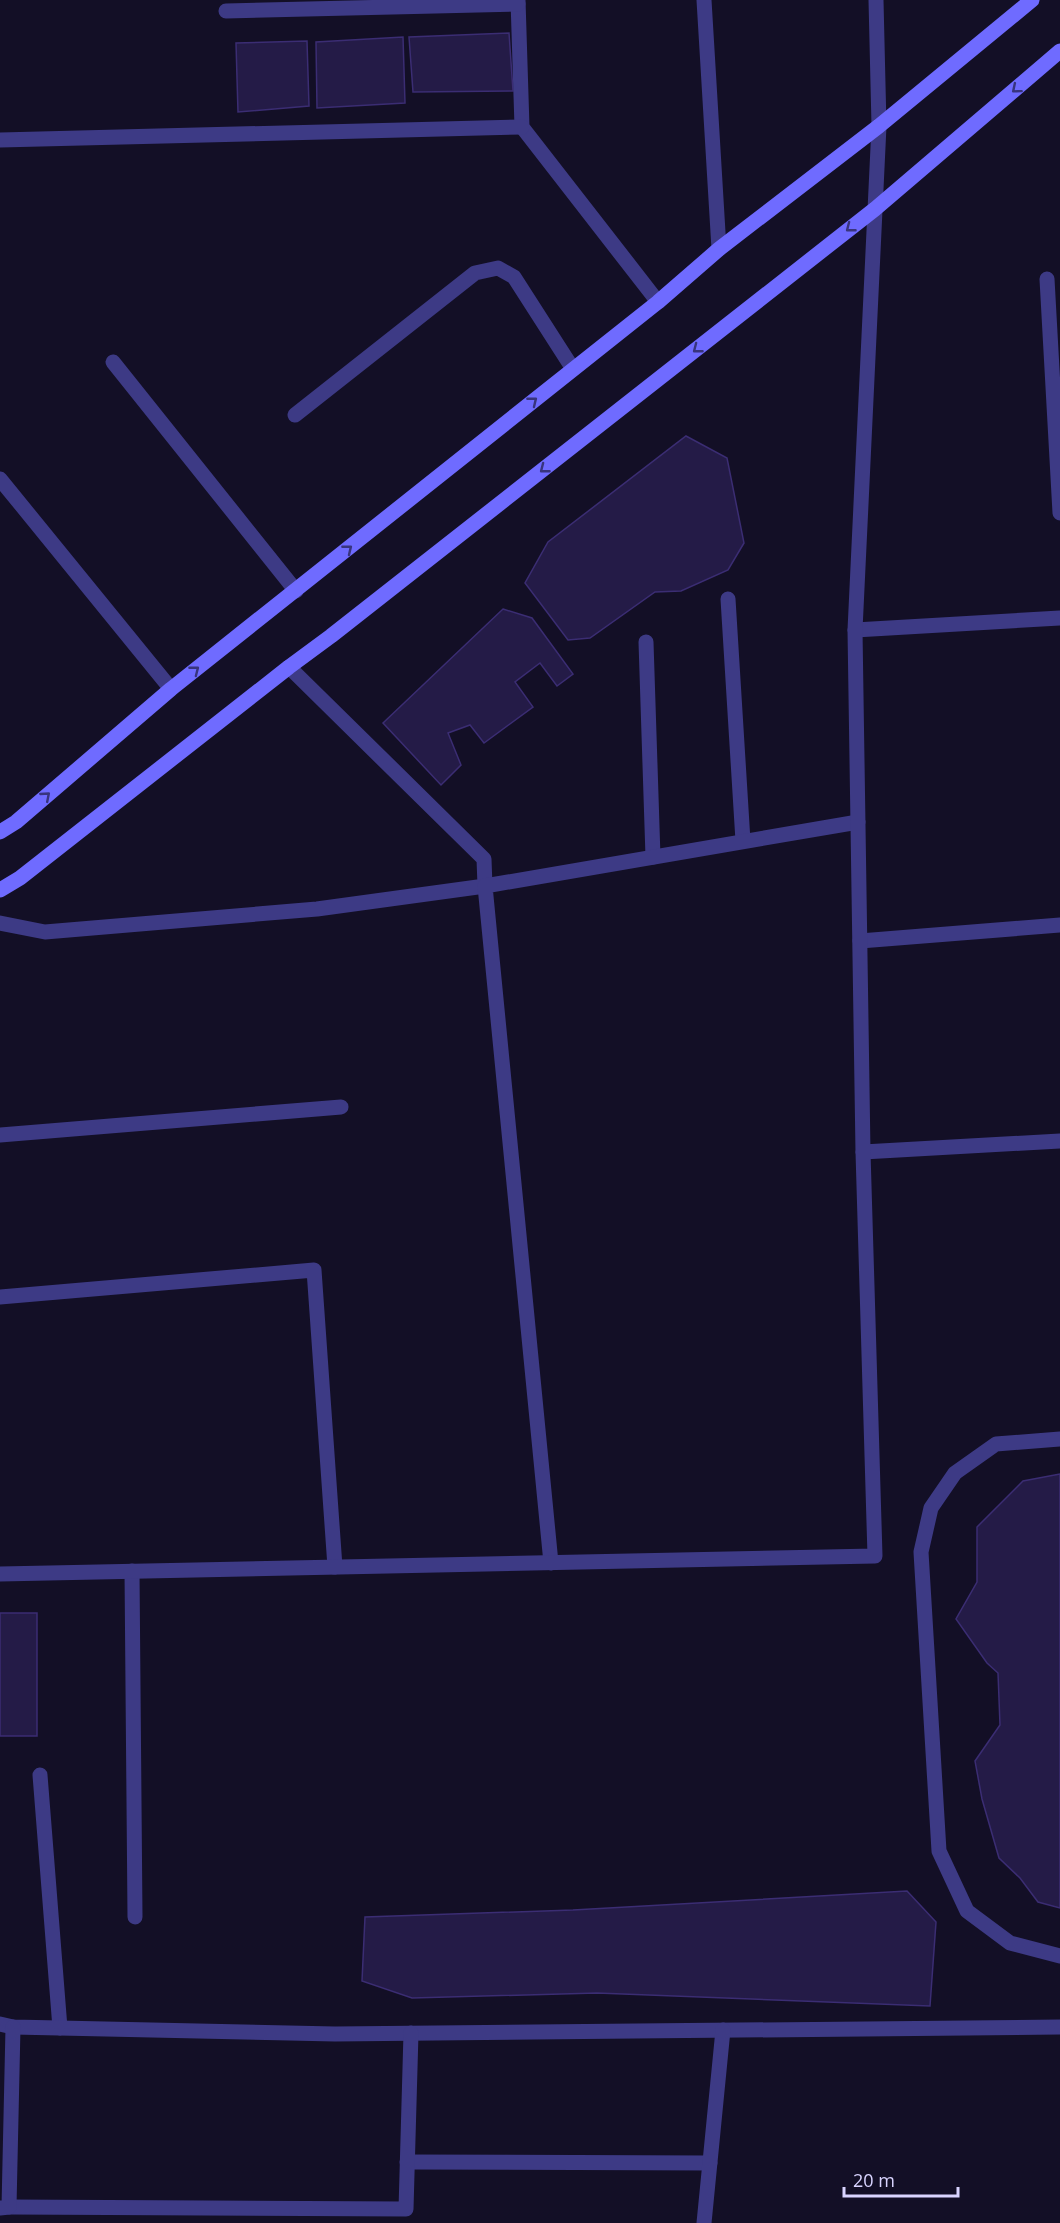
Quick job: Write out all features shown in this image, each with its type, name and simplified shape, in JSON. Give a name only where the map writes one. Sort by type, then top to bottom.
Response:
[{"type":"street","points":[[704,0],[719,249]]},
{"type":"street","points":[[0,1574],[875,1556],[863,1152],[855,630],[879,126],[876,0]]},
{"type":"street","points":[[0,832],[16,822],[171,689],[658,302],[719,249],[879,126],[1032,0]]},
{"type":"street","points":[[226,11],[518,2],[522,127],[658,302]]},
{"type":"street","points":[[0,890],[20,878],[331,636],[875,209],[1060,51]]},
{"type":"street","points":[[0,140],[522,127]]},
{"type":"street","points":[[295,415],[475,273],[486,269],[498,268],[514,277],[573,369]]},
{"type":"street","points":[[1047,279],[1060,513]]},
{"type":"street","points":[[113,362],[296,591]]},
{"type":"street","points":[[0,479],[171,689]]},
{"type":"street","points":[[728,599],[743,841]]},
{"type":"street","points":[[855,630],[1060,618]]},
{"type":"street","points":[[646,642],[653,857]]},
{"type":"street","points":[[289,667],[484,859],[551,1563]]},
{"type":"street","points":[[0,923],[45,932],[317,909],[485,886],[858,822]]},
{"type":"street","points":[[860,941],[1060,925]]},
{"type":"street","points":[[0,1136],[341,1107]]},
{"type":"street","points":[[863,1152],[1060,1140]]},
{"type":"street","points":[[0,1297],[314,1270],[335,1567]]},
{"type":"street","points":[[1060,1439],[996,1444],[955,1473],[931,1508],[921,1552],[939,1851],[967,1911],[1010,1943],[1060,1956]]},
{"type":"street","points":[[132,1571],[135,1917]]},
{"type":"street","points":[[40,1775],[60,2028]]},
{"type":"street","points":[[411,2033],[406,2209],[4,2207],[6,2026],[335,2034],[411,2033],[1060,2027]]},
{"type":"street","points":[[704,2223],[723,2030]]},
{"type":"street","points":[[407,2162],[710,2163]]},
{"type":"building","points":[[509,33],[513,91],[413,92],[409,37]]},
{"type":"building","points":[[403,37],[405,103],[317,108],[316,42]]},
{"type":"building","points":[[307,41],[309,106],[238,112],[236,43]]},
{"type":"building","points":[[686,436],[727,458],[744,543],[728,570],[681,591],[655,592],[590,638],[568,640],[525,583],[548,542]]},
{"type":"building","points":[[503,609],[532,618],[573,674],[557,686],[540,663],[515,682],[533,707],[484,743],[470,725],[448,733],[461,765],[441,785],[383,723]]},
{"type":"building","points":[[1060,1474],[1060,1908],[1038,1902],[1020,1878],[999,1858],[982,1799],[975,1761],[1000,1725],[998,1673],[987,1663],[956,1619],[977,1582],[977,1527],[1023,1481]]},
{"type":"building","points":[[0,1613],[37,1613],[37,1736],[0,1736]]},
{"type":"building","points":[[907,1891],[936,1922],[930,2006],[597,1993],[412,1998],[362,1981],[365,1917],[573,1910]]}]
